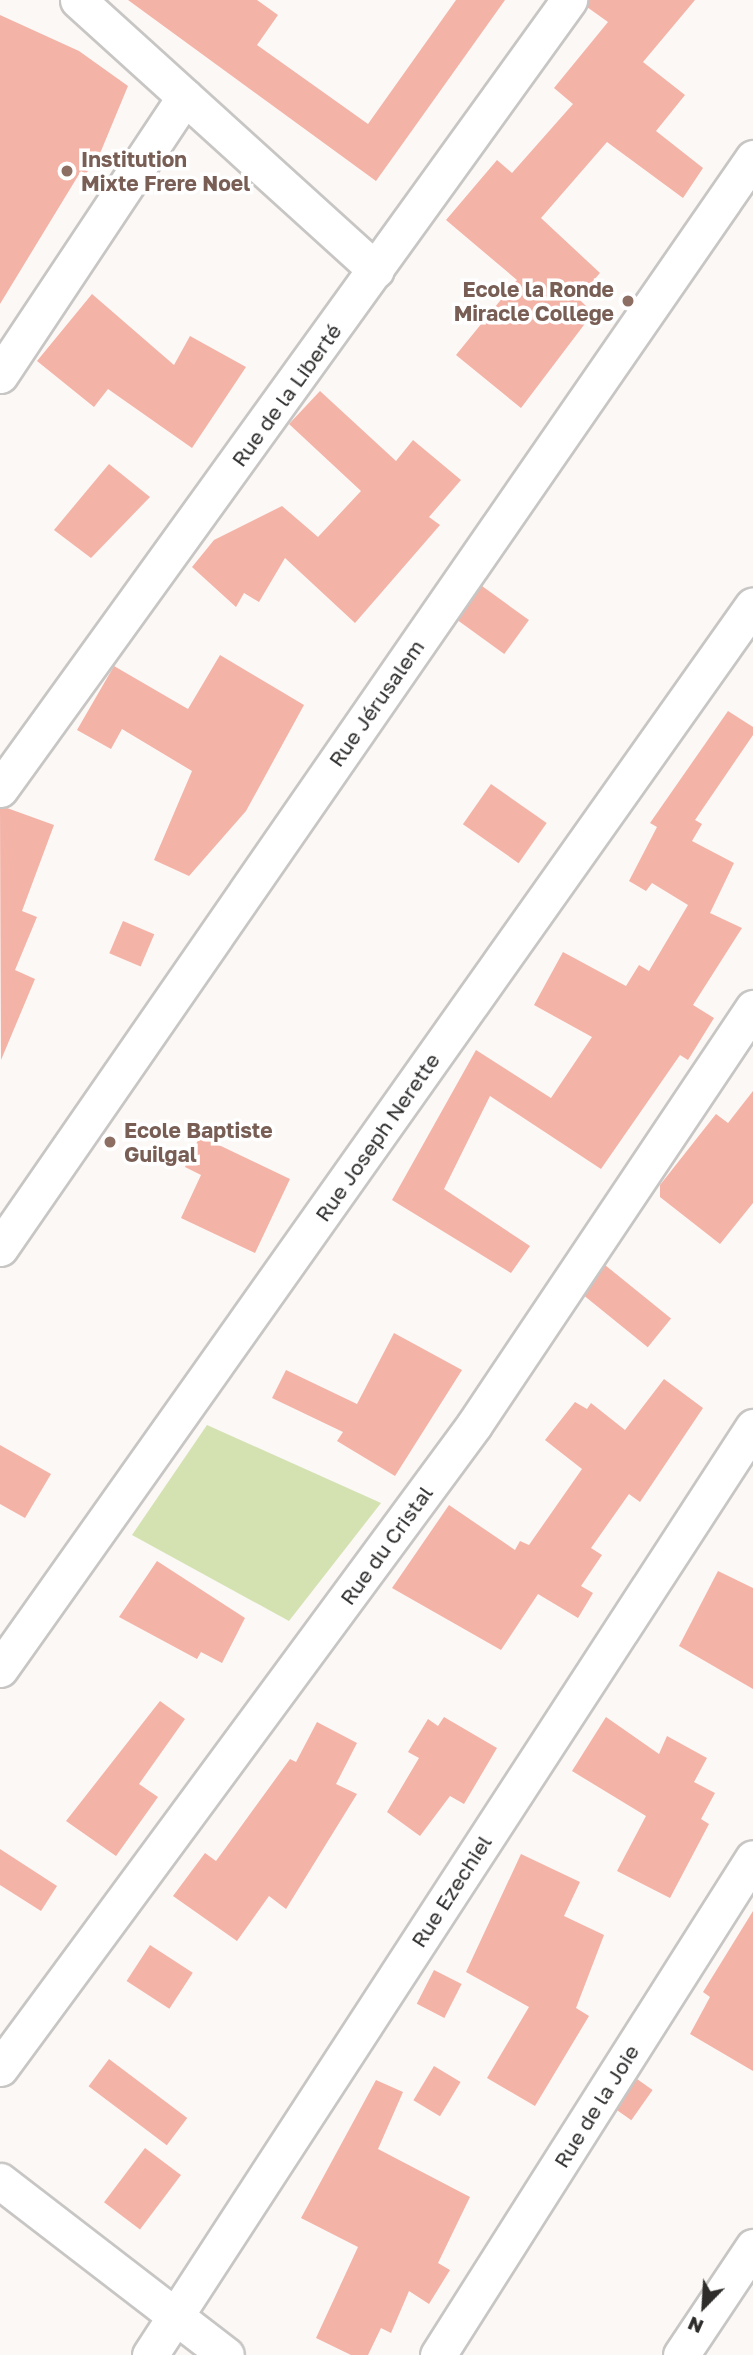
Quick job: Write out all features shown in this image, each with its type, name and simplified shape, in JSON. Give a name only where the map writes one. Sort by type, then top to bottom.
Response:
[{"type":"street","points":[[78,0],[376,270]]},
{"type":"street","name":"Rue de la Liberté","points":[[0,789],[569,0]]},
{"type":"street","points":[[0,375],[185,97]]},
{"type":"street","name":"Rue Jérusalem","points":[[0,1248],[753,158]]},
{"type":"street","name":"Rue Joseph Nerette","points":[[0,1669],[753,605]]},
{"type":"street","name":"Rue du Cristal","points":[[0,2068],[474,1425],[753,1008]]},
{"type":"street","name":"Rue Ezechiel","points":[[150,2355],[180,2314],[753,1427]]},
{"type":"street","name":"Rue de la Joie","points":[[438,2355],[753,1858]]},
{"type":"street","points":[[0,2181],[180,2314],[226,2355]]},
{"type":"street","points":[[681,2355],[753,2247]]},
{"type":"green space","points":[[207,1425],[381,1503],[289,1621],[132,1535]]},
{"type":"building","points":[[128,0],[257,0],[278,15],[257,45],[368,124],[456,0],[505,0],[376,181]]},
{"type":"building","points":[[589,0],[695,0],[643,62],[685,95],[656,131],[703,168],[683,198],[607,142],[541,218],[600,273],[578,298],[593,313],[521,408],[456,355],[517,280],[446,220],[497,160],[512,173],[573,104],[554,88],[608,22],[587,7]]},
{"type":"building","points":[[0,15],[79,51],[128,86],[101,151],[86,174],[81,171],[0,304]]},
{"type":"building","points":[[92,294],[174,365],[190,336],[246,367],[192,448],[108,389],[94,407],[37,361]]},
{"type":"building","points":[[320,391],[396,461],[413,440],[461,480],[429,517],[440,525],[355,623],[285,558],[259,602],[244,593],[236,607],[192,567],[214,540],[282,506],[318,537],[361,491],[289,424]]},
{"type":"building","points":[[109,464],[150,497],[91,558],[54,530]]},
{"type":"building","points":[[482,586],[529,620],[504,654],[457,620]]},
{"type":"building","points":[[220,655],[304,705],[246,811],[189,876],[154,860],[192,771],[122,729],[111,749],[77,730],[114,666],[188,709]]},
{"type":"building","points":[[728,711],[753,727],[753,735],[695,820],[702,824],[692,841],[734,863],[710,913],[742,928],[693,1005],[714,1018],[688,1060],[680,1055],[601,1169],[490,1096],[444,1189],[530,1246],[511,1273],[392,1200],[476,1050],[551,1098],[592,1037],[534,1005],[563,952],[626,986],[639,965],[649,971],[688,905],[652,883],[646,891],[629,881],[657,827],[650,823]]},
{"type":"building","points":[[491,784],[547,823],[519,863],[463,824]]},
{"type":"building","points":[[7,808],[54,825],[22,911],[37,917],[15,970],[35,979],[1,1060],[0,809]]},
{"type":"building","points":[[123,921],[154,934],[141,967],[109,953]]},
{"type":"building","points":[[753,1091],[753,1203],[720,1244],[660,1197],[660,1185],[716,1114],[728,1123]]},
{"type":"building","points":[[200,1136],[290,1179],[255,1253],[181,1218],[201,1175],[185,1167]]},
{"type":"building","points":[[605,1265],[671,1318],[648,1347],[582,1294]]},
{"type":"building","points":[[394,1333],[462,1370],[395,1476],[337,1441],[343,1432],[272,1398],[286,1370],[357,1404]]},
{"type":"building","points":[[664,1379],[703,1408],[640,1502],[629,1494],[591,1548],[602,1555],[581,1586],[593,1593],[578,1618],[538,1594],[501,1650],[392,1588],[449,1505],[515,1550],[520,1541],[529,1545],[582,1469],[545,1440],[575,1402],[587,1409],[591,1403],[625,1430]]},
{"type":"building","points":[[0,1445],[51,1474],[25,1518],[0,1504]]},
{"type":"building","points":[[157,1561],[245,1618],[222,1663],[201,1652],[197,1659],[119,1617]]},
{"type":"building","points":[[718,1571],[753,1588],[753,1689],[679,1646]]},
{"type":"building","points":[[160,1701],[185,1719],[139,1784],[158,1797],[116,1856],[66,1821]]},
{"type":"building","points":[[444,1717],[497,1748],[464,1804],[450,1796],[420,1836],[387,1812],[419,1758],[408,1752],[428,1719],[438,1726]]},
{"type":"building","points":[[606,1717],[659,1754],[667,1736],[707,1758],[694,1782],[715,1793],[701,1819],[709,1824],[670,1898],[617,1871],[646,1816],[572,1771]]},
{"type":"building","points":[[317,1722],[357,1743],[336,1784],[357,1794],[286,1909],[269,1896],[237,1941],[173,1896],[205,1853],[216,1861],[290,1759],[296,1762]]},
{"type":"building","points":[[0,1849],[57,1886],[41,1911],[0,1885]]},
{"type":"building","points":[[521,1854],[580,1882],[564,1916],[604,1935],[576,2008],[589,2016],[535,2106],[487,2078],[529,2007],[466,1972]]},
{"type":"building","points":[[753,1911],[753,2071],[690,2034],[710,1997],[703,1992]]},
{"type":"building","points":[[150,1945],[193,1973],[169,2009],[127,1981]]},
{"type":"building","points":[[434,1970],[462,1984],[444,2018],[417,2004]]},
{"type":"building","points":[[109,2059],[187,2118],[167,2145],[89,2086]]},
{"type":"building","points":[[434,2066],[461,2082],[440,2116],[413,2100]]},
{"type":"building","points":[[637,2079],[653,2090],[631,2120],[616,2109]]},
{"type":"building","points":[[376,2080],[403,2092],[378,2149],[470,2197],[438,2263],[450,2270],[429,2304],[409,2291],[391,2333],[381,2328],[368,2355],[351,2355],[316,2338],[358,2247],[301,2218]]},
{"type":"building","points":[[145,2148],[181,2175],[140,2229],[104,2202]]},
{"type":"place","name":"Institution Mixte Frere Noel","points":[[67,171]]},
{"type":"place","name":"Ecole la Ronde Miracle College","points":[[628,301]]},
{"type":"place","name":"Ecole Baptiste Guilgal","points":[[110,1142]]}]
